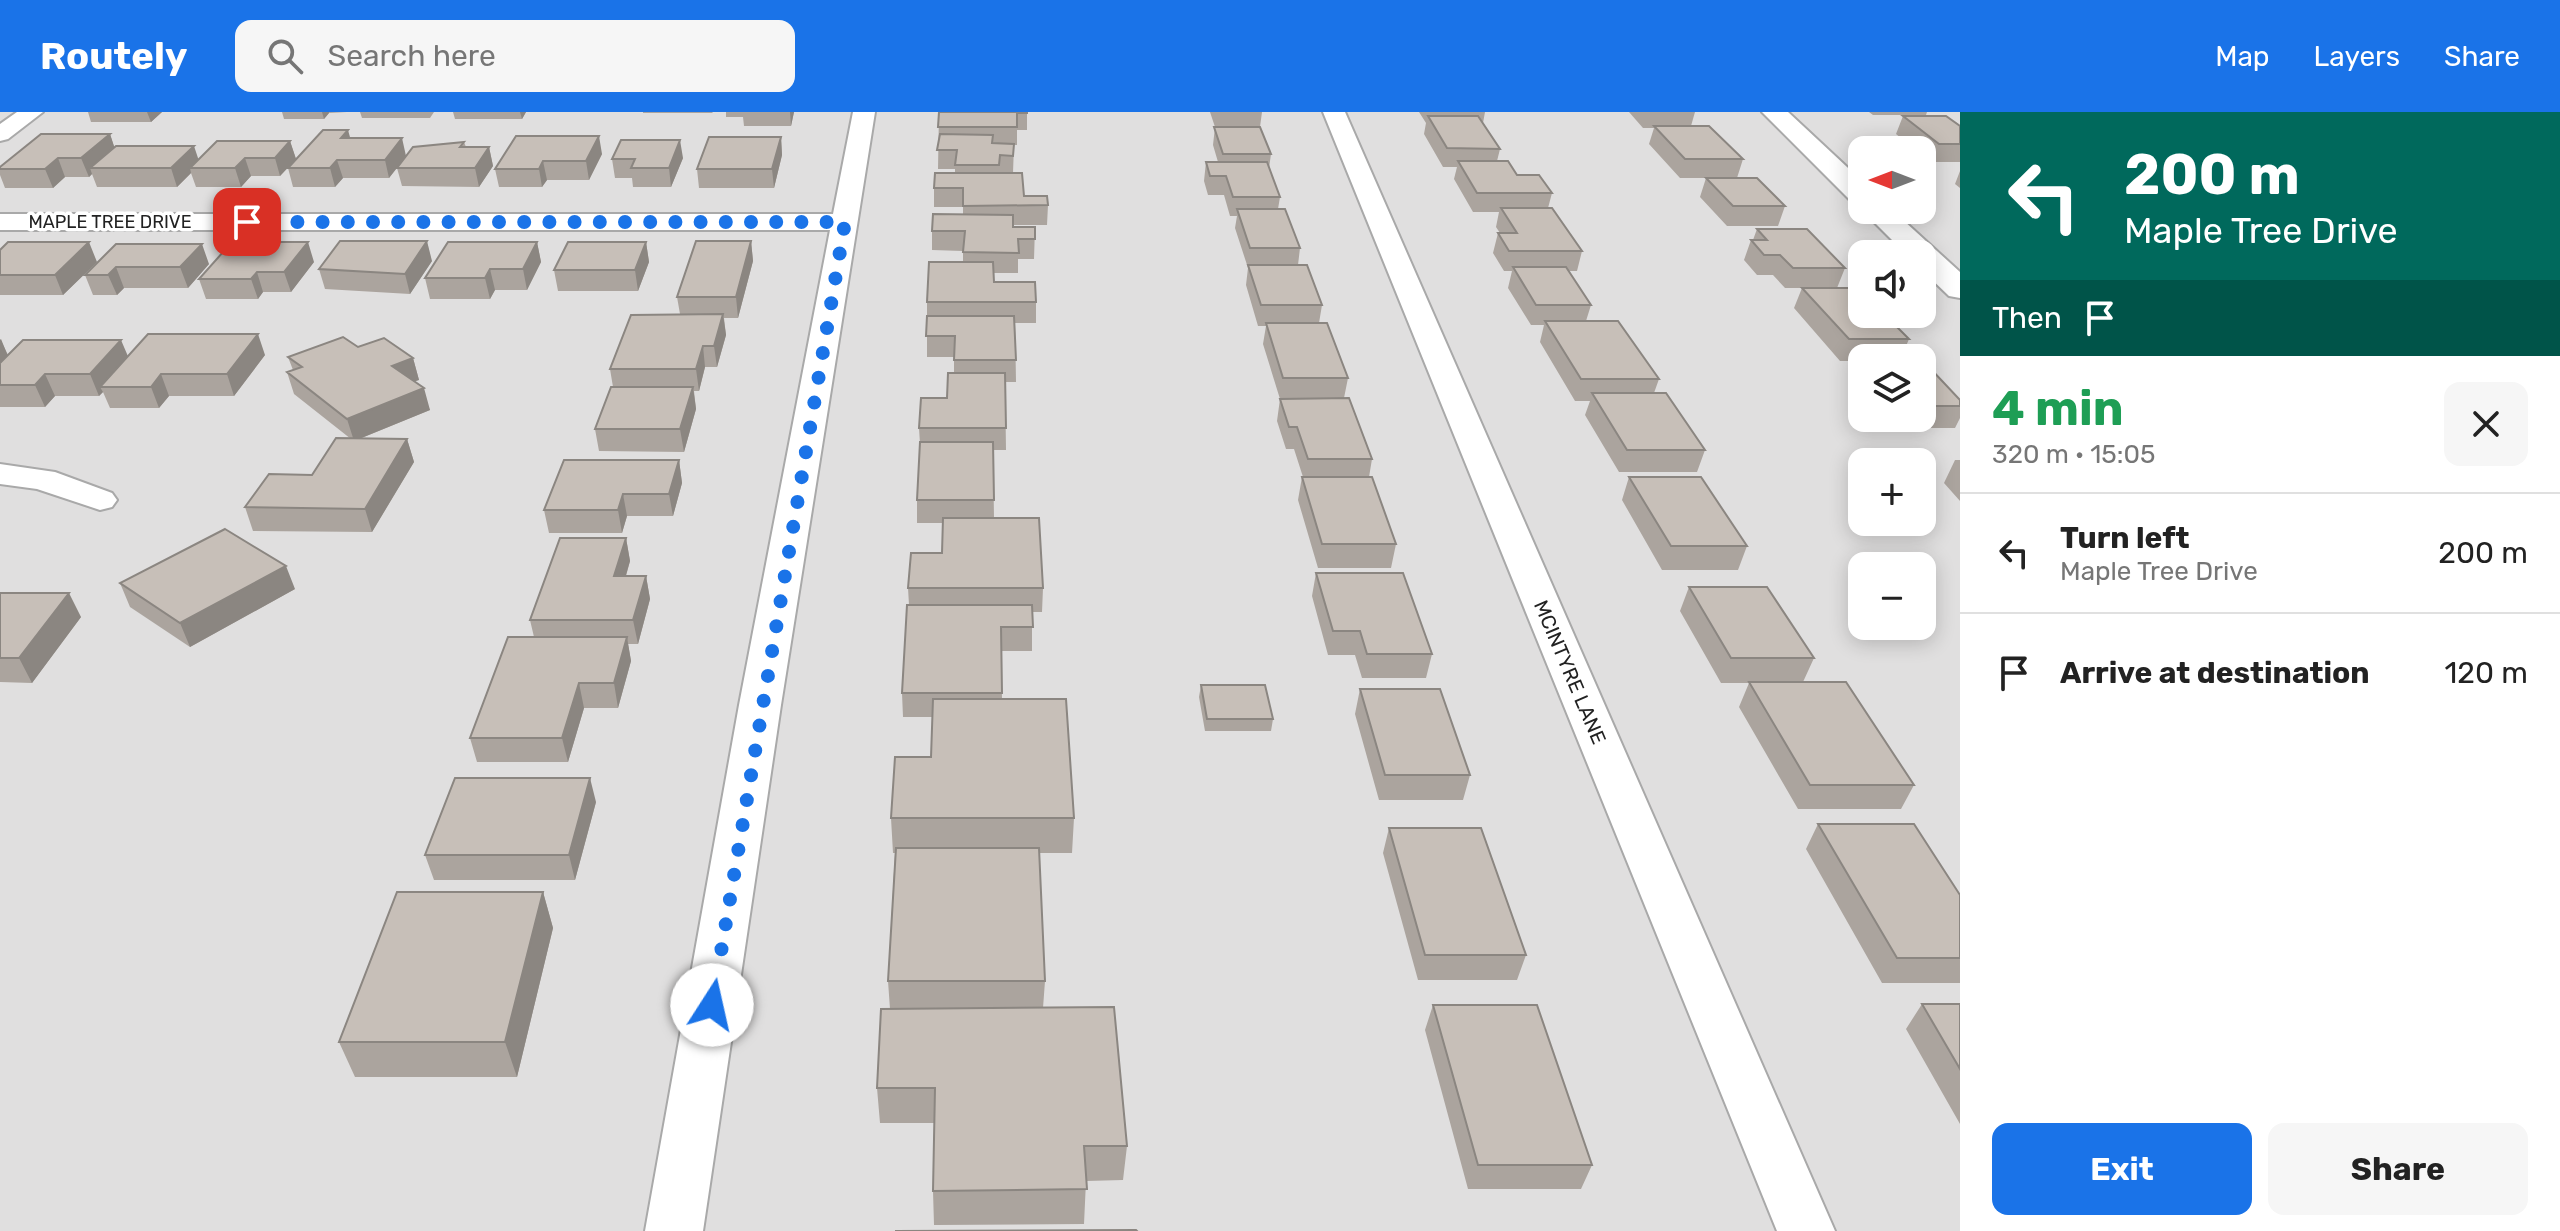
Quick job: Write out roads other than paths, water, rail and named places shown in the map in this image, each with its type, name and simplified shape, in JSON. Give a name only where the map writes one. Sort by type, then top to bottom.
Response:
[{"type":"street","points":[[0,134],[32,112]]},
{"type":"street","points":[[674,1231],[864,112]]},
{"type":"street","name":"MCINTYRE LANE","points":[[1334,112],[1806,1231]]},
{"type":"street","points":[[1774,112],[1848,183]]},
{"type":"street","name":"MAPLE TREE DRIVE","points":[[0,222],[845,222]]},
{"type":"street","points":[[1891,224],[1960,289]]},
{"type":"street","points":[[0,474],[43,479],[100,500]]}]
